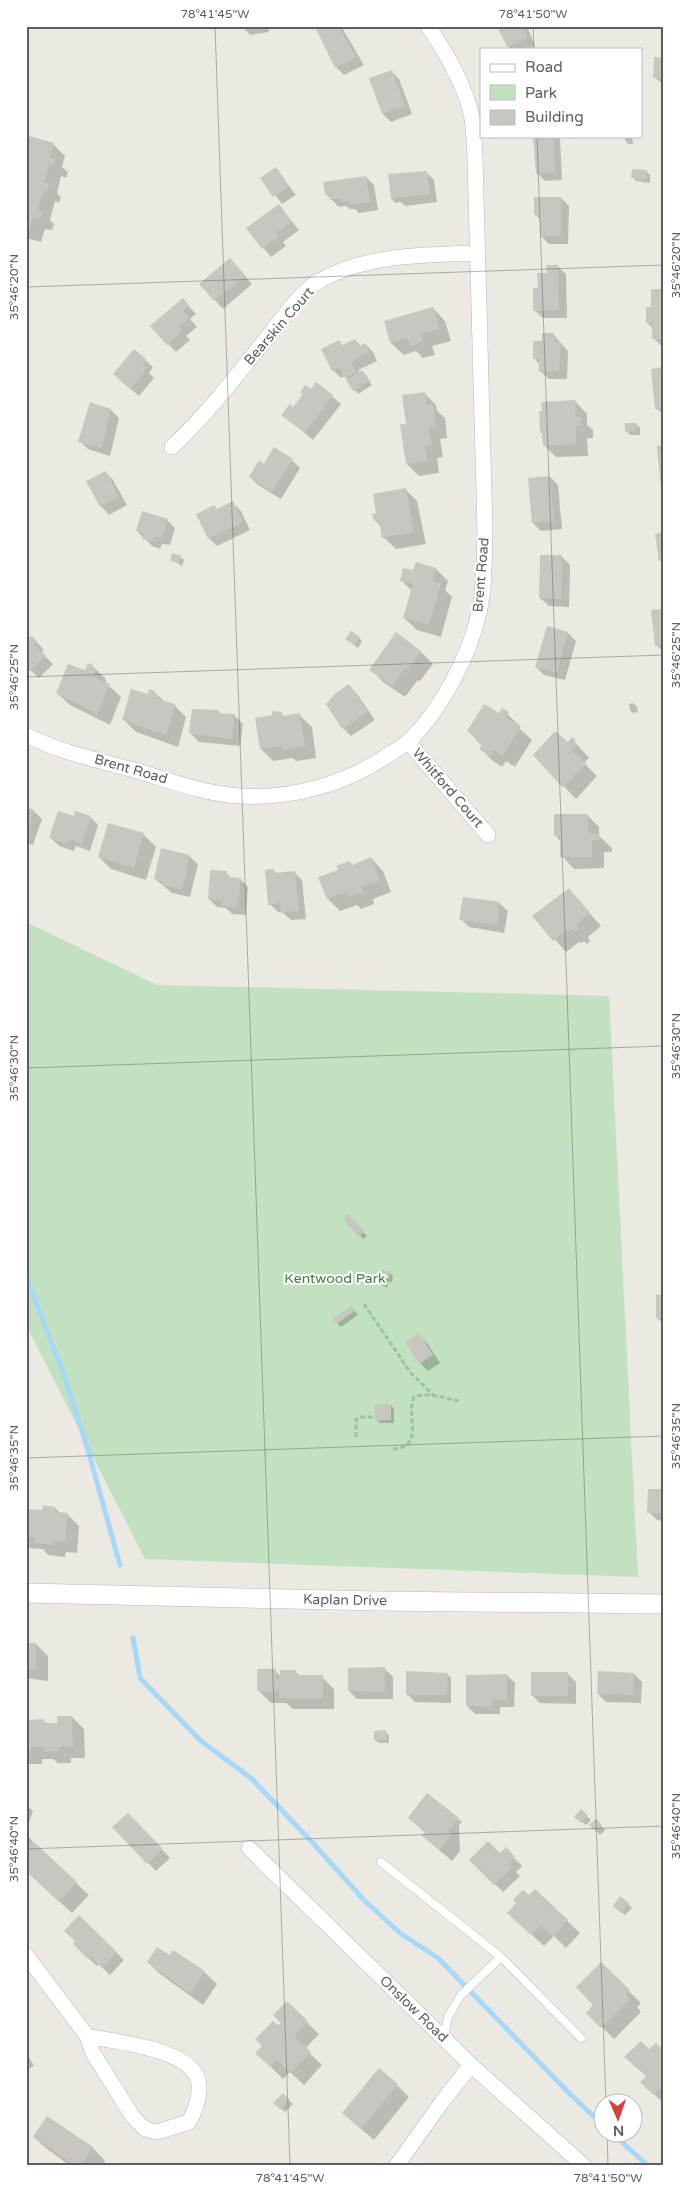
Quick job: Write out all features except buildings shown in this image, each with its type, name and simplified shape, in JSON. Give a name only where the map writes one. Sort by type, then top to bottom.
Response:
[{"type":"street","name":"Brent Road","points":[[26,736],[59,748],[193,788],[238,796],[263,797],[304,792],[348,778],[380,761],[408,742],[438,704],[463,660],[480,612],[484,581],[485,531],[475,157],[472,117],[451,65],[428,26]]},
{"type":"street","name":"Bearskin Court","points":[[172,447],[199,422],[299,299],[319,281],[362,264],[390,258],[477,253]]},
{"type":"street","name":"Whitford Court","points":[[408,742],[488,835]]},
{"type":"street","name":"Kaplan Drive","points":[[26,1593],[379,1601],[664,1604]]},
{"type":"street","name":"Onslow Road","points":[[249,1848],[472,2065],[583,2165]]},
{"type":"street","points":[[26,1955],[87,2036],[93,2053],[133,2117],[145,2129],[157,2132],[189,2122],[198,2103],[199,2083],[189,2065],[169,2054],[87,2036]]},
{"type":"street","points":[[398,2165],[442,2102],[472,2065]]},
{"type":"lane","points":[[381,1862],[501,1957],[581,2038]]},
{"type":"lane","points":[[444,2038],[448,2017],[462,1995],[501,1957]]},
{"type":"path","points":[[364,1304],[410,1372],[433,1395]]},
{"type":"path","points":[[393,1448],[403,1448],[408,1444],[413,1432],[412,1402],[414,1397],[433,1395],[459,1401]]},
{"type":"path","points":[[356,1437],[356,1420],[359,1417],[375,1416]]},
{"type":"green space","name":"Kentwood Park","points":[[26,922],[157,985],[609,996],[638,1577],[145,1559],[26,1325]]},
{"type":"waterway","points":[[26,1276],[64,1375],[88,1450],[120,1565]]},
{"type":"waterway","points":[[133,1638],[140,1678],[201,1741],[251,1778],[364,1900],[400,1933],[438,1958],[592,2115]]},
{"type":"waterway","points":[[624,2144],[647,2165]]}]
